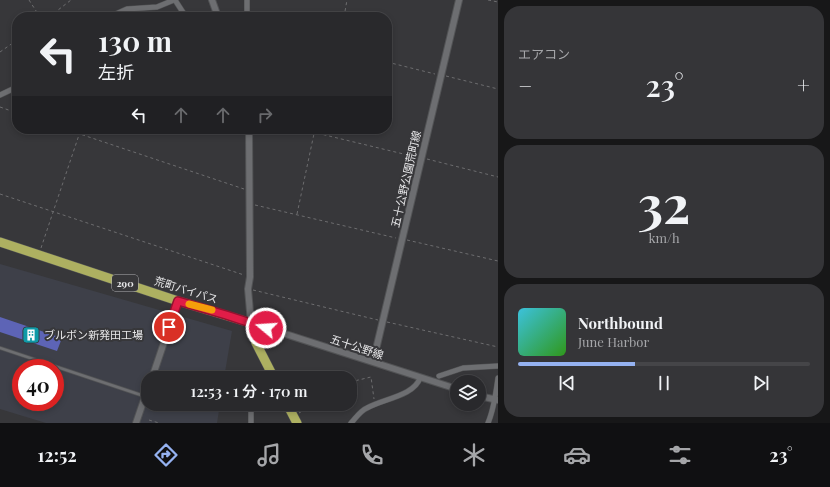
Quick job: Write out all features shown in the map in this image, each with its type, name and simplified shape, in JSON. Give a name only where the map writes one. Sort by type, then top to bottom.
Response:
[{"type":"highway","name":"荒町バイパス","points":[[0,242],[178,301],[251,323]]},
{"type":"highway","points":[[251,323],[256,343],[270,371]]},
{"type":"highway","points":[[290,411],[295,420]]},
{"type":"street","points":[[120,12],[127,9],[157,7],[174,0],[182,12]]},
{"type":"street","points":[[212,0],[216,12]]},
{"type":"street","points":[[247,0],[247,12]]},
{"type":"street","name":"五十公野公園荒町線","points":[[373,362],[459,0]]},
{"type":"street","points":[[0,95],[12,89]]},
{"type":"street","points":[[249,134],[250,277],[248,289],[251,323]]},
{"type":"street","points":[[154,371],[178,301]]},
{"type":"street","name":"五十公野線","points":[[251,323],[450,387]]},
{"type":"street","points":[[439,376],[463,368],[498,366]]},
{"type":"street","points":[[351,423],[362,411],[415,387],[420,378]]},
{"type":"street","points":[[488,423],[496,400],[498,378]]},
{"type":"street","points":[[486,398],[496,400]]},
{"type":"street","points":[[136,423],[141,409]]},
{"type":"street","points":[[251,411],[251,423]]},
{"type":"lane","points":[[0,348],[141,396]]},
{"type":"path","points":[[29,0],[37,12]]},
{"type":"path","points":[[55,12],[71,0]]},
{"type":"path","points":[[345,12],[347,0]]},
{"type":"path","points":[[488,0],[498,2]]},
{"type":"path","points":[[0,52],[12,44]]},
{"type":"path","points":[[0,108],[12,112]]},
{"type":"path","points":[[39,254],[79,134],[249,191]]},
{"type":"path","points":[[296,215],[314,134]]},
{"type":"path","points":[[322,134],[498,177]]},
{"type":"path","points":[[0,194],[250,277]]},
{"type":"path","points":[[249,203],[498,261]]},
{"type":"path","points":[[248,289],[498,347]]},
{"type":"path","points":[[357,380],[371,377],[375,404]]},
{"type":"path","points":[[295,420],[306,411]]},
{"type":"path","points":[[149,420],[159,423]]},
{"type":"shaded area","points":[[0,264],[232,331],[225,371],[141,371],[141,411],[219,411],[217,423],[46,423],[0,409]]},
{"type":"building","name":"ブルボン新発田工場","points":[[0,317],[62,338],[57,351],[0,332]]},
{"type":"slow traffic","points":[[189,304],[212,310]]},
{"type":"place","name":"ブルボン新発田工場","points":[[31,335]]},
{"type":"route","points":[[169,327],[178,301],[266,328]]}]
